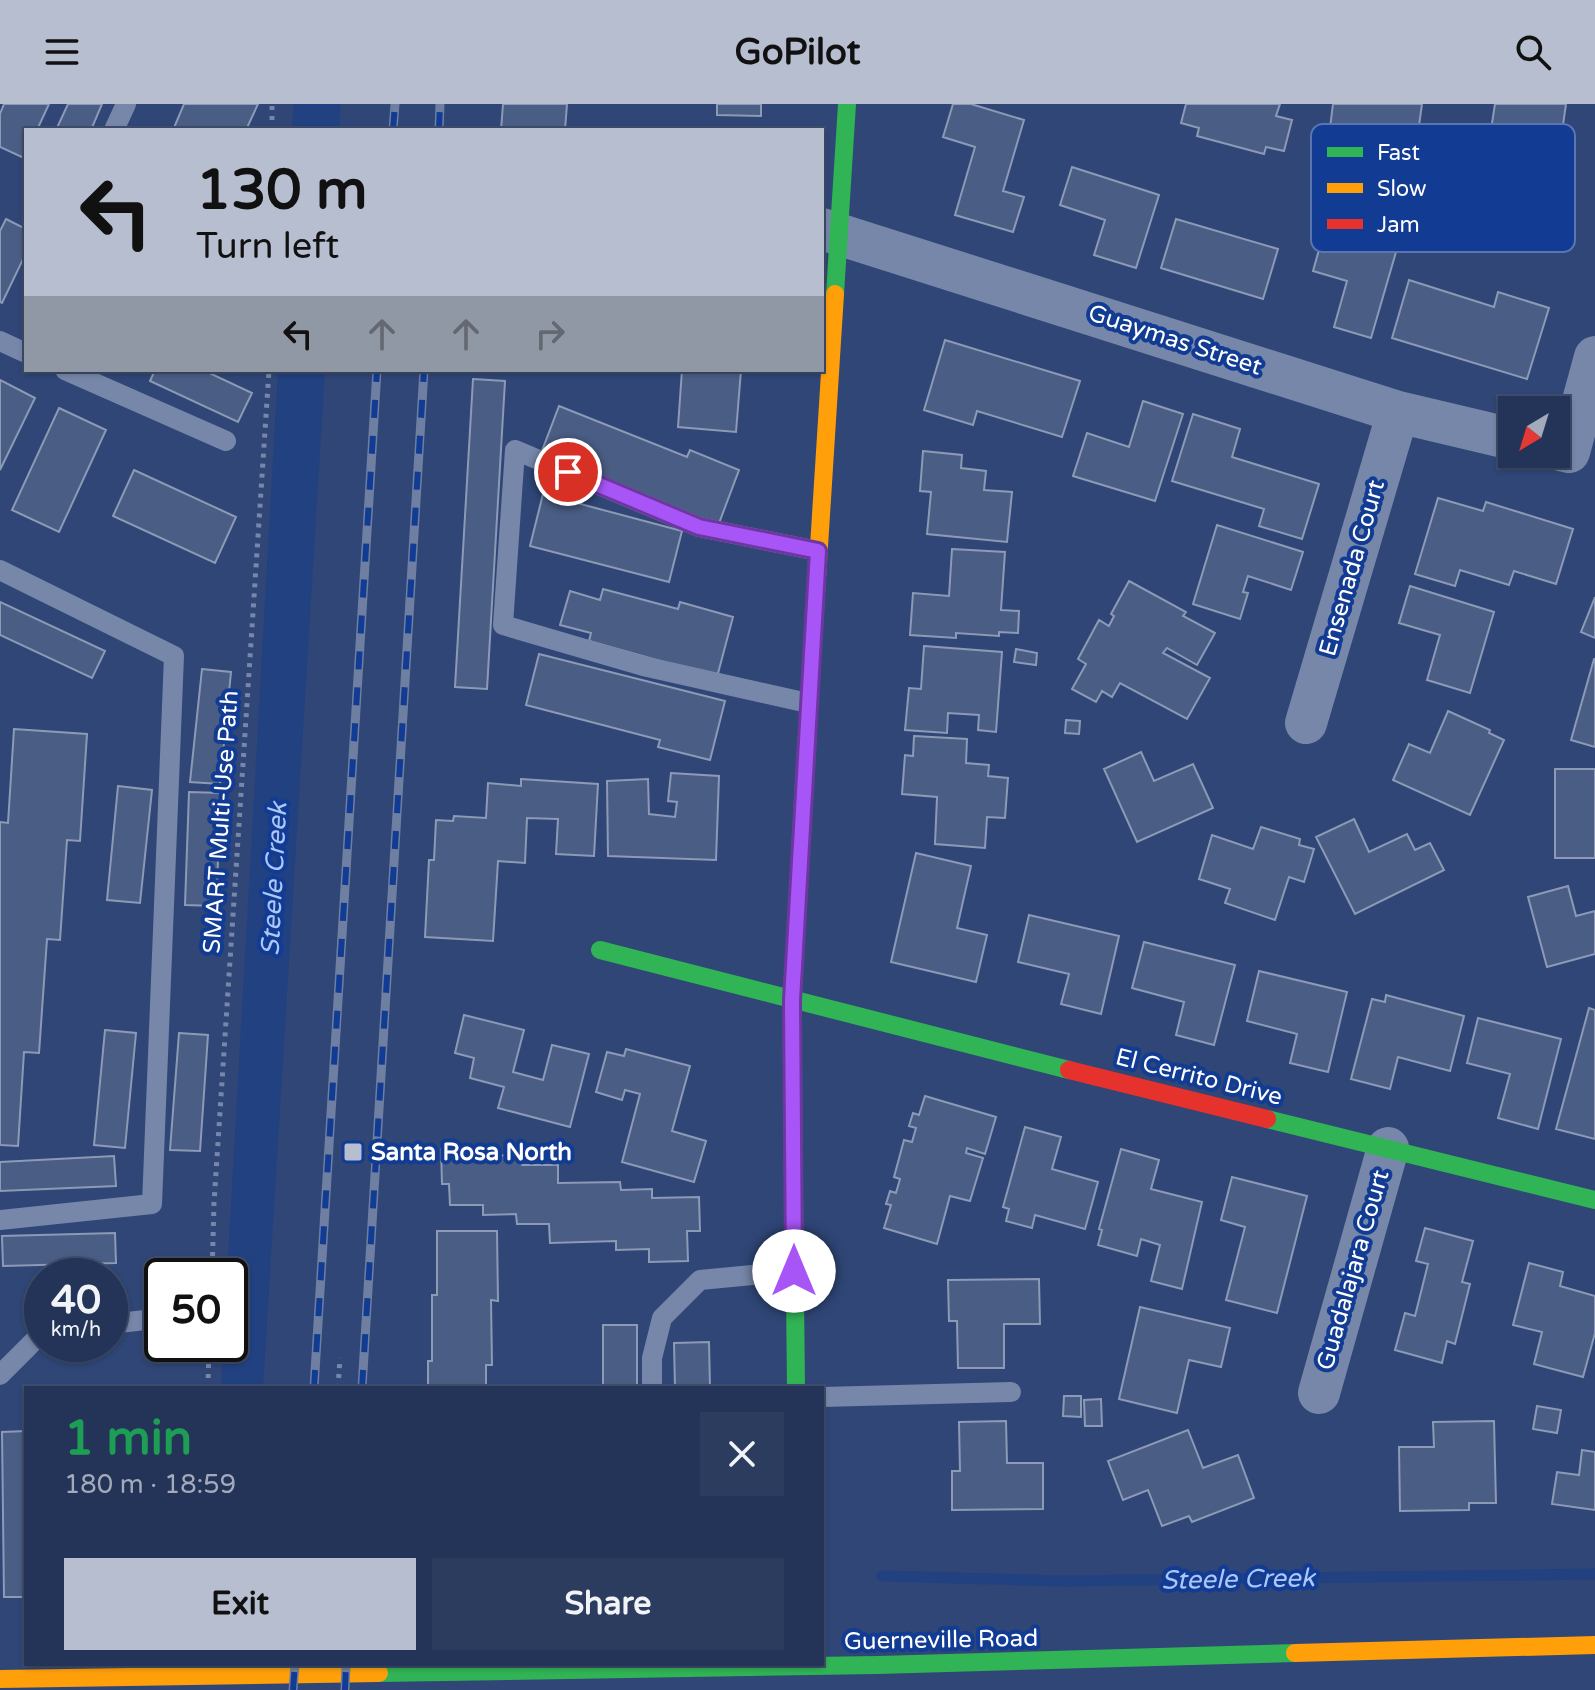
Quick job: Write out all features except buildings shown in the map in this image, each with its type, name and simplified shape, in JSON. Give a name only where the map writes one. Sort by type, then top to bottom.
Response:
[{"type":"main road","points":[[796,1386],[792,1000],[818,551],[831,231],[847,104]]},
{"type":"main road","name":"El Cerrito Drive","points":[[600,950],[1595,1200]]},
{"type":"main road","name":"Guerneville Road","points":[[0,1679],[801,1674],[1595,1645]]},
{"type":"street","name":"Guaymas Street","points":[[831,231],[1398,412],[1498,436]]},
{"type":"street","points":[[1570,448],[1595,357]]},
{"type":"street","name":"Ensenada Court","points":[[1306,723],[1398,412]]},
{"type":"street","name":"Guadalajara Court","points":[[1319,1393],[1388,1148]]},
{"type":"lane","points":[[115,128],[126,104]]},
{"type":"lane","points":[[0,341],[24,352]]},
{"type":"lane","points":[[70,372],[226,441]]},
{"type":"lane","points":[[808,703],[643,666],[503,625],[515,450],[699,527],[818,551]]},
{"type":"lane","points":[[0,570],[174,656],[152,1204],[0,1220]]},
{"type":"lane","points":[[652,1386],[652,1358],[662,1318],[700,1280],[794,1271]]},
{"type":"lane","points":[[0,1375],[24,1351]]},
{"type":"lane","points":[[824,1397],[1011,1392]]},
{"type":"path","points":[[272,104],[272,128]]},
{"type":"path","name":"SMART Multi-Use Path","points":[[212,1258],[269,372]]},
{"type":"path","points":[[338,1386],[340,1358]]},
{"type":"path","points":[[208,1386],[209,1362]]},
{"type":"water","points":[[294,104],[341,104],[339,128],[292,128]]},
{"type":"water","points":[[278,372],[325,372],[263,1386],[221,1386],[222,1362],[248,1362],[248,1258],[228,1258]]},
{"type":"waterway","name":"Steele Creek","points":[[882,1576],[1063,1581],[1595,1574]]},
{"type":"railway","points":[[393,128],[395,104]]},
{"type":"railway","points":[[439,128],[440,104]]},
{"type":"railway","points":[[314,1386],[377,372]]},
{"type":"railway","points":[[362,1386],[424,372]]},
{"type":"railway","points":[[293,1690],[295,1666]]},
{"type":"railway","points":[[345,1690],[346,1666]]},
{"type":"traffic: fast","points":[[835,294],[847,104]]},
{"type":"traffic: fast","points":[[796,1386],[792,1000],[804,783]]},
{"type":"traffic: fast","points":[[600,950],[1069,1070]]},
{"type":"traffic: fast","points":[[1267,1119],[1595,1200]]},
{"type":"traffic: fast","points":[[824,1666],[1295,1653]]},
{"type":"traffic: fast","points":[[379,1673],[816,1666]]},
{"type":"traffic: slow","points":[[804,783],[835,294]]},
{"type":"traffic: slow","points":[[1295,1653],[1595,1645]]},
{"type":"traffic: slow","points":[[0,1679],[379,1673]]},
{"type":"traffic: jam","points":[[1069,1070],[1267,1119]]},
{"type":"place","name":"Santa Rosa North","points":[[353,1152]]},
{"type":"route","points":[[568,472],[699,527],[818,551],[792,1000],[794,1271]]}]
